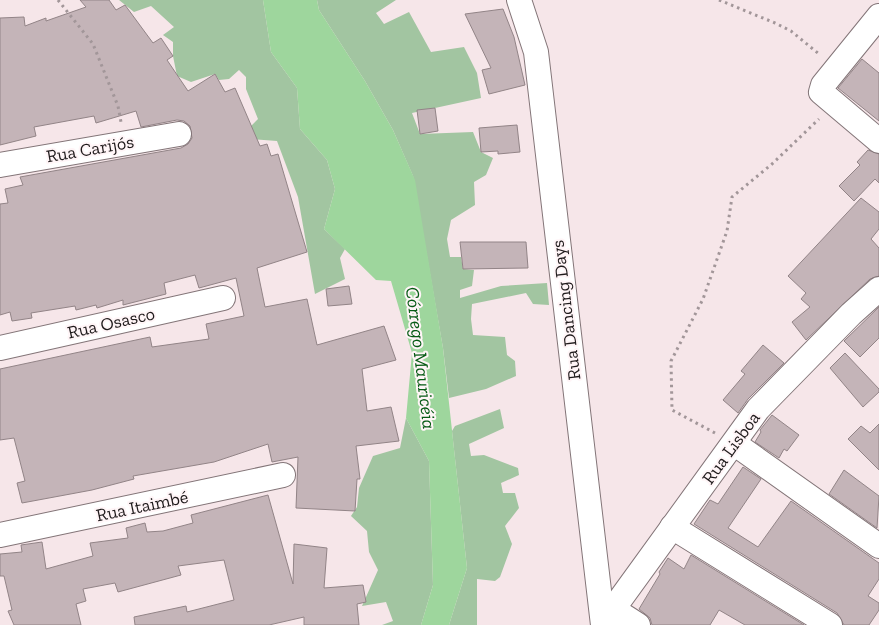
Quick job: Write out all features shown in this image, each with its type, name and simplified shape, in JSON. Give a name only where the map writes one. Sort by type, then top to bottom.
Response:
[{"type":"street","name":"Rua Dancing Days","points":[[519,0],[536,52],[606,619]]},
{"type":"street","points":[[879,16],[831,86],[879,141]]},
{"type":"street","name":"Rua Carijós","points":[[0,165],[180,134]]},
{"type":"street","name":"Rua Lisboa","points":[[606,619],[735,444],[758,409],[851,314],[879,289]]},
{"type":"street","name":"Rua Osasco","points":[[0,348],[222,298]]},
{"type":"street","points":[[735,444],[879,546]]},
{"type":"street","name":"Rua Itaimbé","points":[[0,536],[283,475]]},
{"type":"street","points":[[672,527],[830,625]]},
{"type":"street","points":[[606,619],[638,625]]},
{"type":"path","points":[[58,0],[93,44],[118,106],[125,143]]},
{"type":"path","points":[[719,0],[791,32],[831,86],[772,164],[732,197],[727,231],[703,300],[671,361],[672,410],[735,444]]},
{"type":"shaded area","points":[[119,0],[263,0],[271,52],[297,88],[300,129],[327,160],[335,189],[324,229],[345,249],[340,258],[345,279],[315,294],[298,197],[277,141],[249,139],[251,126],[258,119],[246,89],[246,77],[239,70],[229,79],[219,80],[215,74],[191,82],[177,76],[173,56],[173,42],[163,35],[174,27],[151,6],[134,12]]},
{"type":"shaded area","points":[[317,0],[396,0],[376,13],[384,24],[409,12],[431,52],[464,47],[477,73],[481,98],[412,113],[420,134],[473,132],[481,152],[493,158],[486,175],[474,182],[475,205],[451,220],[447,239],[450,257],[461,257],[463,269],[474,270],[472,286],[460,290],[460,298],[501,286],[547,283],[549,305],[533,304],[526,293],[472,304],[473,335],[505,337],[507,355],[515,361],[516,376],[486,389],[449,398],[443,348],[413,176],[393,130],[365,81],[319,10]]},
{"type":"shaded area","points":[[500,409],[504,428],[469,444],[471,456],[484,455],[518,468],[519,475],[501,483],[503,493],[515,493],[519,508],[505,526],[512,544],[500,577],[495,581],[477,579],[477,625],[449,625],[467,568],[452,431],[455,426]]},
{"type":"shaded area","points":[[406,418],[429,461],[433,585],[421,625],[382,625],[393,621],[386,602],[362,606],[378,570],[369,552],[367,531],[351,516],[357,507],[359,488],[373,456],[400,448]]},
{"type":"water","name":"Córrego Mauricéia","points":[[263,0],[317,0],[319,10],[365,81],[393,130],[415,180],[443,348],[467,568],[449,625],[421,625],[433,585],[429,461],[406,418],[412,353],[391,281],[376,280],[324,229],[335,189],[327,160],[300,129],[297,88],[271,52]]},
{"type":"building","points":[[80,0],[109,0],[116,10],[125,5],[153,43],[161,38],[173,56],[167,60],[188,91],[215,74],[225,92],[235,88],[260,146],[267,144],[271,156],[278,154],[307,252],[257,268],[265,307],[307,299],[317,345],[384,326],[396,360],[362,369],[367,411],[391,407],[399,441],[356,446],[360,479],[357,479],[355,511],[296,508],[298,457],[272,462],[268,444],[214,462],[133,476],[134,479],[92,490],[22,503],[17,483],[25,481],[14,438],[0,440],[0,369],[150,337],[152,347],[209,339],[206,324],[244,316],[236,278],[199,288],[195,275],[164,283],[166,294],[123,305],[123,300],[97,308],[96,305],[76,310],[75,306],[31,313],[32,318],[12,321],[10,312],[0,315],[0,204],[8,203],[5,189],[23,185],[20,177],[181,148],[188,144],[192,138],[190,126],[184,121],[177,120],[141,127],[136,111],[96,123],[94,116],[34,127],[36,136],[0,145],[0,18],[24,17],[25,26],[86,7]]},
{"type":"building","points":[[503,9],[514,37],[525,85],[489,94],[482,70],[491,68],[465,14]]},
{"type":"building","points":[[862,59],[879,73],[879,121],[838,88]]},
{"type":"building","points":[[435,108],[438,131],[420,134],[417,110]]},
{"type":"building","points":[[517,125],[520,152],[498,154],[498,151],[481,152],[479,128]]},
{"type":"building","points":[[868,150],[879,154],[879,183],[875,179],[854,201],[839,186],[860,165],[857,162]]},
{"type":"building","points":[[861,198],[879,212],[879,229],[871,239],[879,248],[879,276],[870,279],[806,340],[792,322],[810,307],[801,299],[806,293],[788,276]]},
{"type":"building","points":[[460,242],[526,242],[528,268],[463,269]]},
{"type":"building","points":[[349,286],[352,304],[328,306],[326,289]]},
{"type":"building","points":[[879,307],[879,338],[860,357],[844,341]]},
{"type":"building","points":[[763,345],[784,363],[748,399],[738,413],[723,400],[745,374],[741,371]]},
{"type":"building","points":[[845,353],[879,389],[879,392],[863,407],[830,368]]},
{"type":"building","points":[[772,415],[799,435],[787,451],[784,449],[779,458],[755,442],[761,432],[760,430]]},
{"type":"building","points":[[879,424],[879,470],[848,439],[861,426],[870,433]]},
{"type":"building","points":[[743,467],[761,479],[728,528],[758,547],[791,501],[879,563],[879,579],[868,596],[879,603],[879,610],[869,625],[844,625],[837,613],[694,524],[710,500],[718,504]]},
{"type":"building","points":[[844,470],[879,496],[877,528],[829,494]]},
{"type":"building","points":[[268,495],[293,584],[294,544],[327,548],[324,588],[363,585],[366,602],[357,604],[359,625],[304,625],[304,617],[269,625],[135,625],[134,617],[186,606],[187,612],[234,600],[224,560],[178,566],[181,575],[118,592],[115,583],[83,589],[86,601],[76,604],[81,625],[14,625],[8,611],[12,610],[4,576],[0,576],[0,554],[22,552],[21,545],[42,542],[46,569],[93,556],[90,543],[128,538],[126,528],[145,523],[147,532],[163,531],[193,523],[191,515]]},
{"type":"building","points":[[691,555],[804,625],[745,625],[719,610],[710,625],[652,625],[650,618],[639,609],[660,574],[659,572],[668,558],[684,569]]}]
